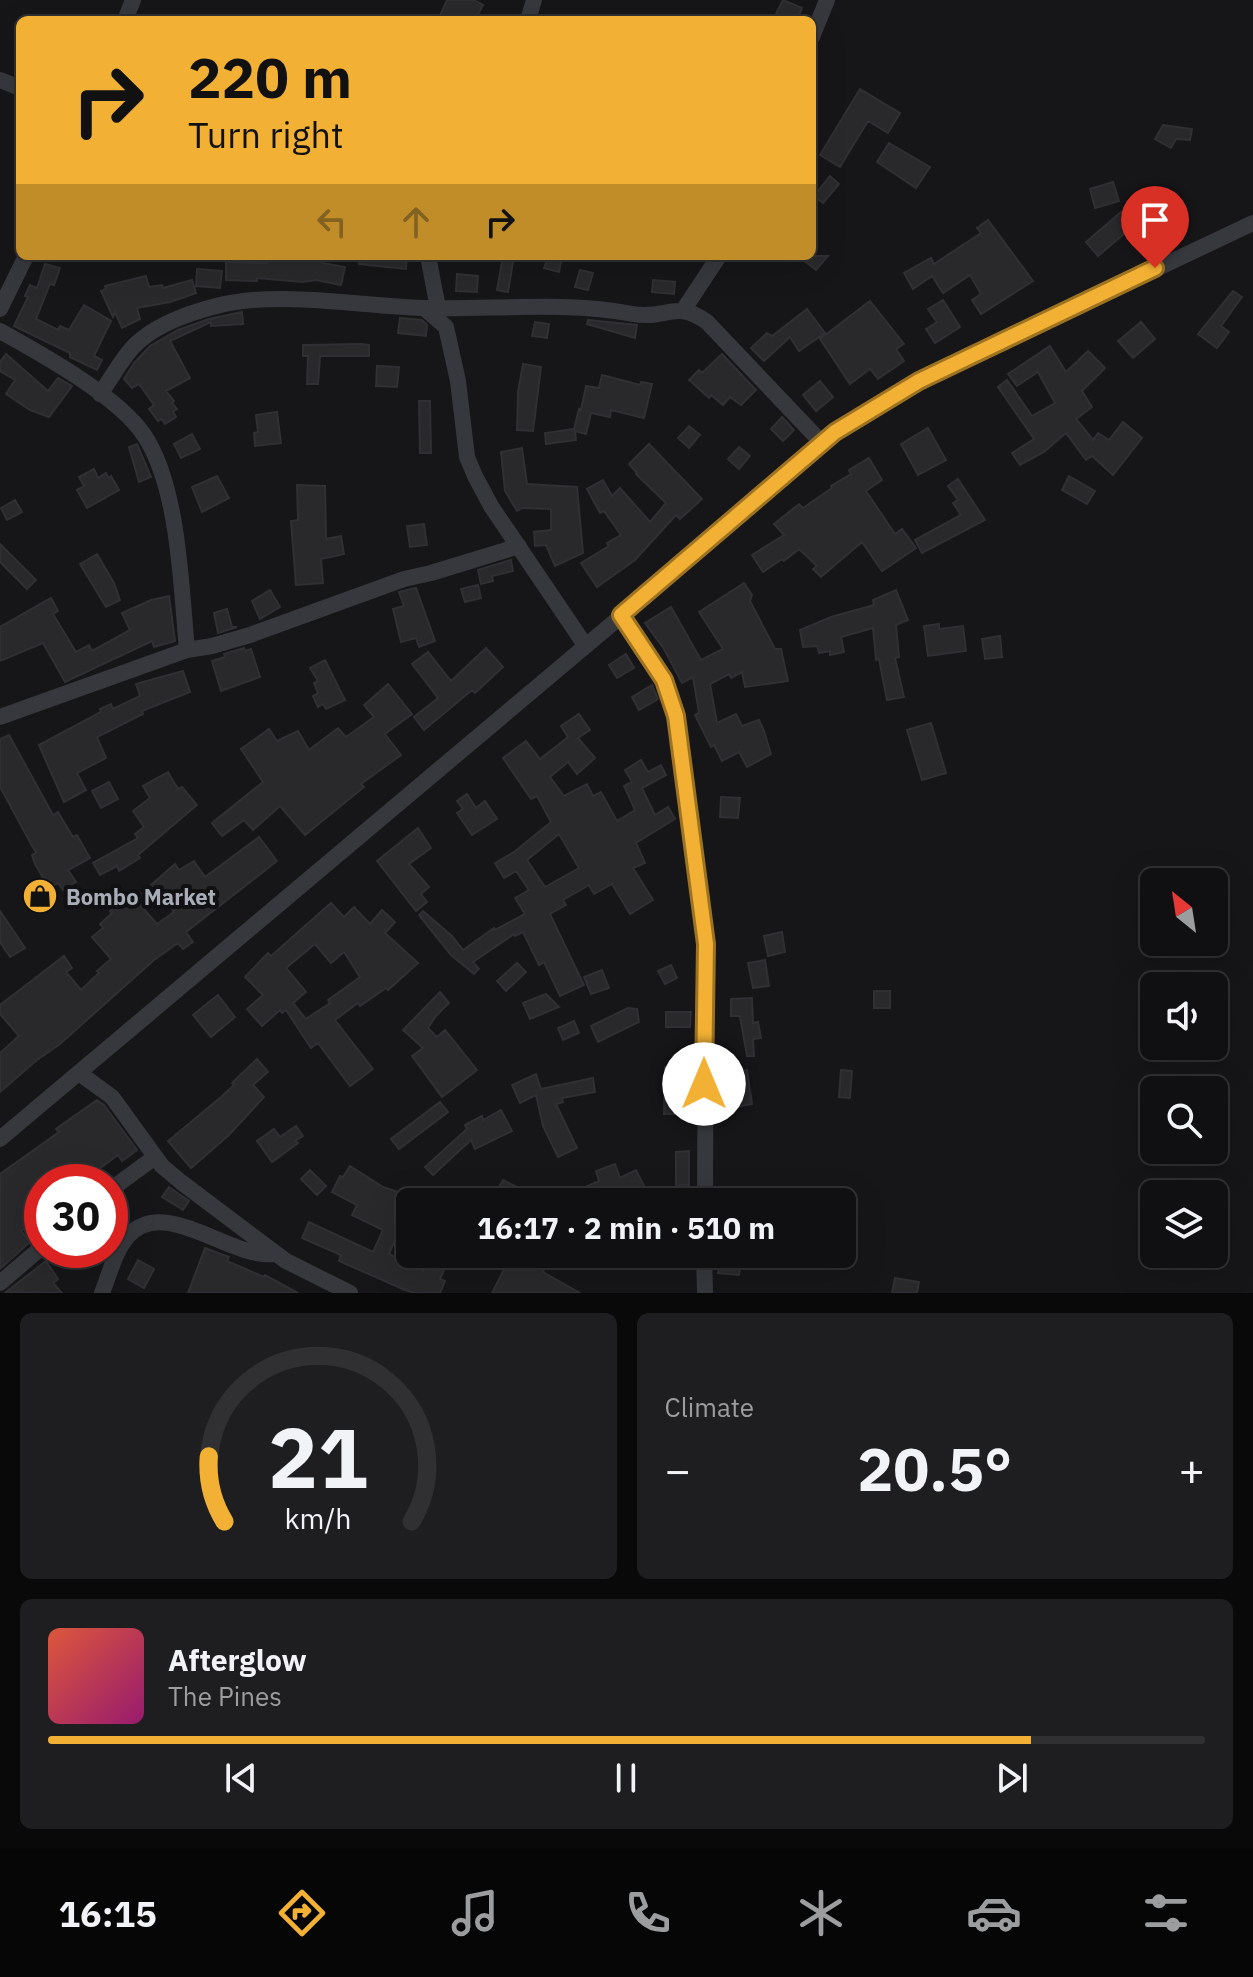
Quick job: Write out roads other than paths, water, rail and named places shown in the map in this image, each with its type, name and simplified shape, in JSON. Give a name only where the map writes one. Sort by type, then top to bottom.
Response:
[{"type":"street","points":[[816,27],[827,0]]},
{"type":"street","points":[[0,1139],[835,432],[919,381],[1253,223]]},
{"type":"street","points":[[0,309],[6,283],[23,260]]},
{"type":"street","points":[[428,260],[431,308],[446,327],[458,381],[467,457],[491,506],[585,645]]},
{"type":"street","points":[[684,309],[716,260]]},
{"type":"street","points":[[100,394],[122,361],[144,337],[173,321],[214,306],[261,300],[431,308],[571,305],[646,316],[684,309],[707,322],[822,443]]},
{"type":"street","points":[[446,327],[462,307]]},
{"type":"street","points":[[0,331],[100,394],[142,432],[162,469],[177,555],[187,650]]},
{"type":"street","points":[[0,717],[187,650],[250,635],[404,579],[519,546]]},
{"type":"street","points":[[621,615],[664,680],[676,716],[706,944],[705,1188]]},
{"type":"street","points":[[79,1073],[112,1097],[155,1157],[181,1182],[274,1254],[309,1275],[350,1293]]},
{"type":"street","points":[[128,1177],[155,1157]]},
{"type":"street","points":[[102,1293],[126,1238],[137,1227],[153,1222],[169,1222],[192,1229],[249,1253],[274,1254]]},
{"type":"street","points":[[0,1283],[24,1262]]},
{"type":"street","points":[[704,1268],[705,1293]]},
{"type":"place","name":"Bombo Market","points":[[40,896]]}]
